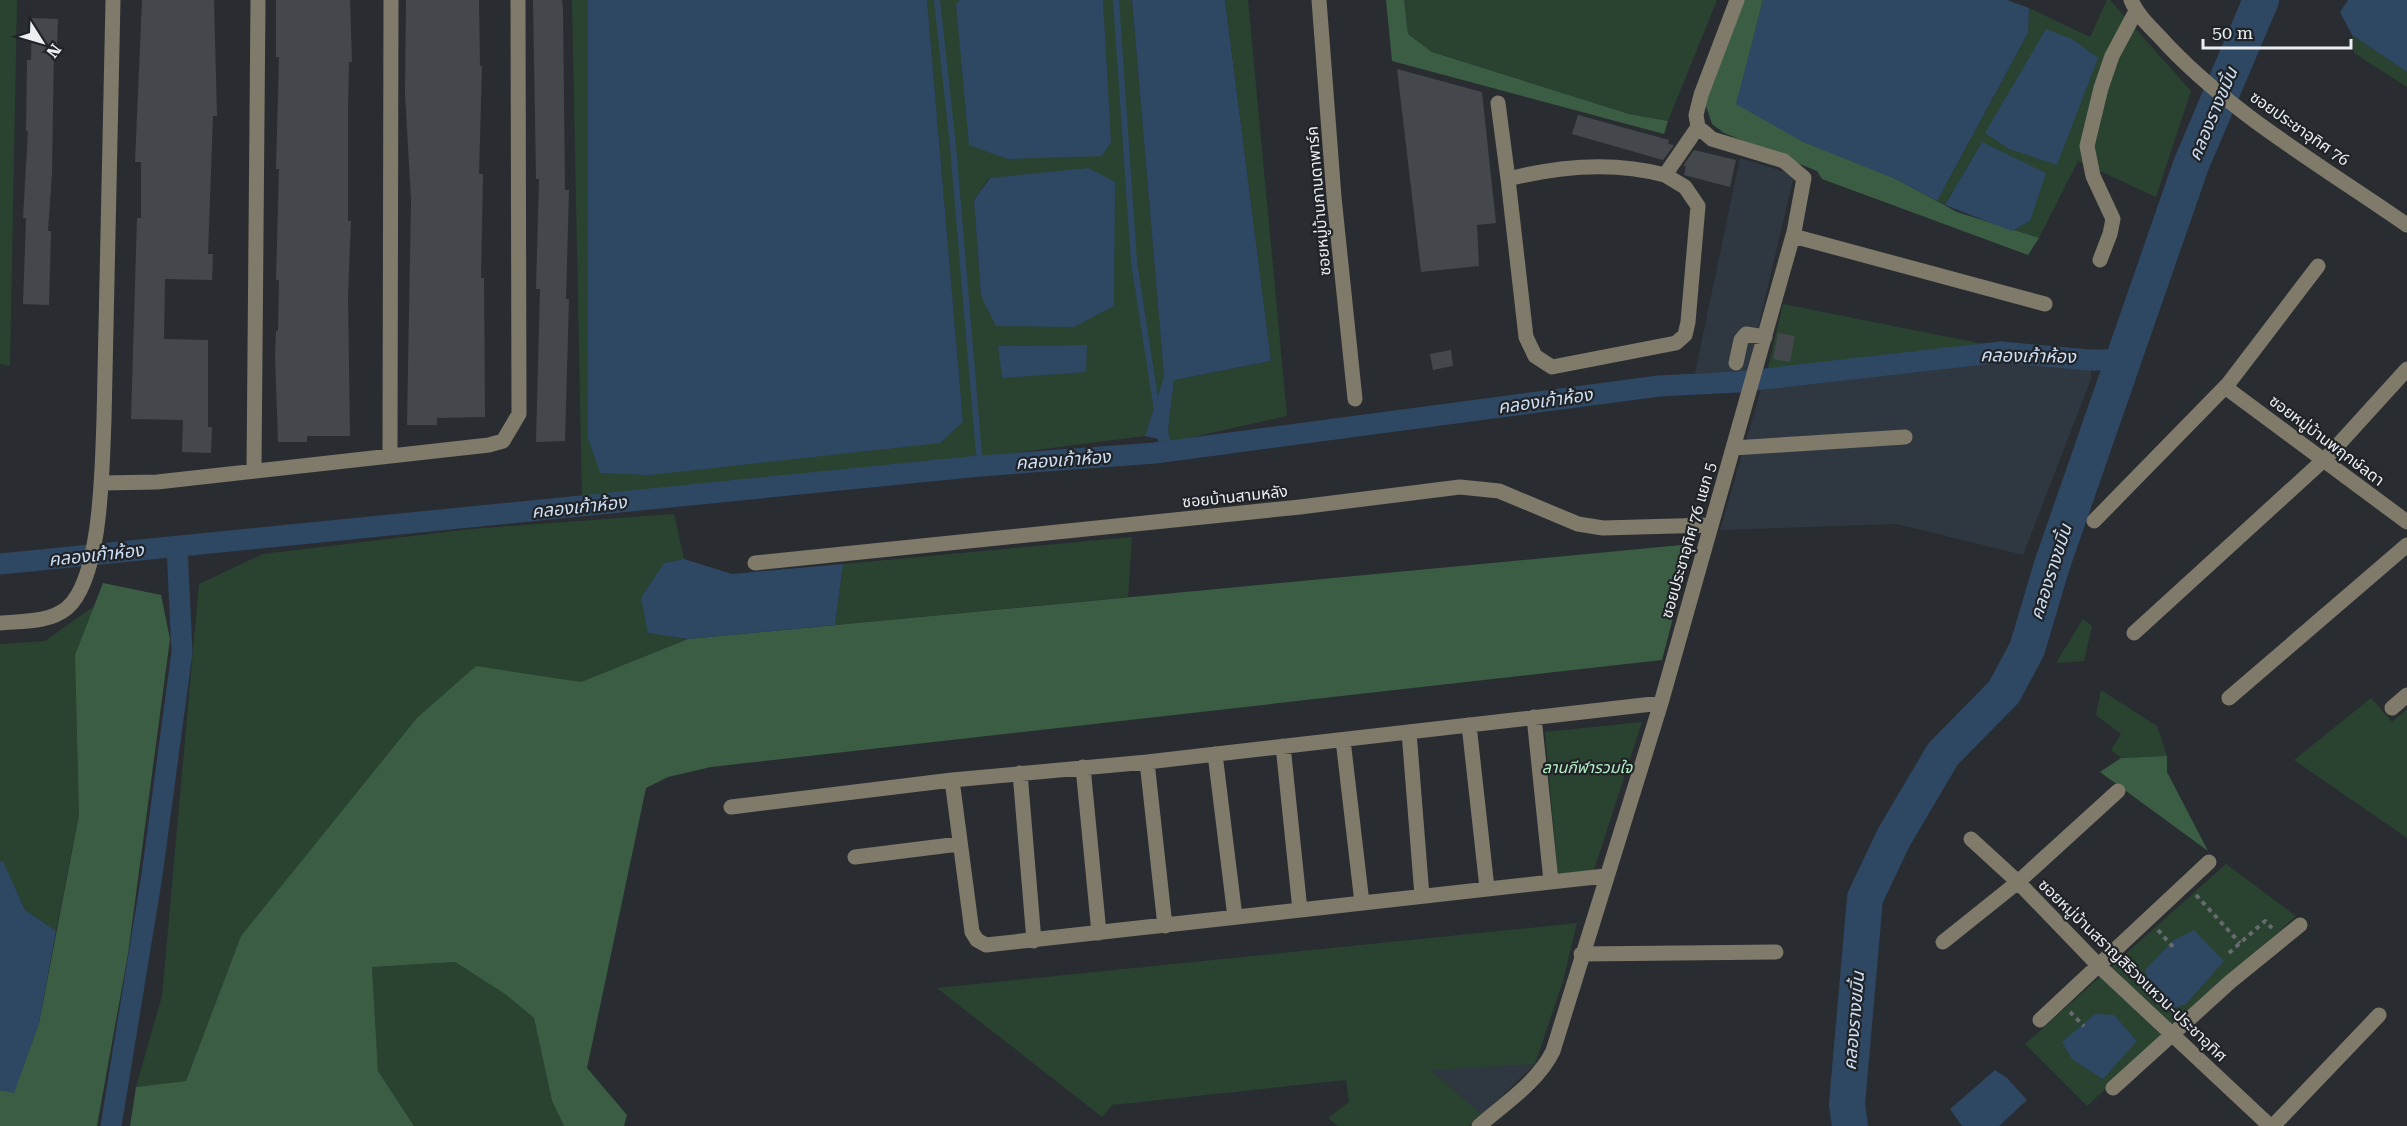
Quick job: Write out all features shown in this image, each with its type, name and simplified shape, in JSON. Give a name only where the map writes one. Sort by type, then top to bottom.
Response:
[{"type":"street","points":[[0,623],[53,617],[66,609],[80,595],[96,540],[102,483],[113,0]]},
{"type":"street","points":[[254,470],[258,0]]},
{"type":"street","points":[[390,456],[391,0]]},
{"type":"street","points":[[102,483],[157,482],[489,445],[503,441],[519,414],[518,0]]},
{"type":"street","name":"ซอยหมู่บ้านกานดาพาร์ค","points":[[1319,0],[1334,197],[1355,399]]},
{"type":"street","points":[[1665,175],[1698,127],[1696,115],[1701,95],[1737,0]]},
{"type":"street","points":[[2100,260],[2113,219],[2093,176],[2087,146],[2100,88],[2134,5]]},
{"type":"street","name":"ซอยประชาอุทิศ 76","points":[[2134,5],[2183,63],[2244,110],[2407,225]]},
{"type":"street","points":[[1498,103],[1526,337],[1535,356],[1552,367],[1676,343],[1684,335],[1688,322],[1698,206],[1685,187],[1665,175],[1639,168],[1588,166],[1542,170],[1508,179]]},
{"type":"street","name":"ซอยประชาอุทิศ 76 แยก 5","points":[[1479,1126],[1546,1066],[1553,1051],[1605,876],[1661,703],[1793,236],[1804,178],[1784,162],[1712,139],[1698,127]]},
{"type":"street","points":[[1793,236],[2045,304]]},
{"type":"street","points":[[2094,521],[2225,387],[2318,266]]},
{"type":"street","points":[[1736,363],[1741,340],[1746,334],[1765,337]]},
{"type":"street","points":[[2134,633],[2324,460],[2407,369]]},
{"type":"street","name":"ซอยหมู่บ้านพฤกษ์ลดา","points":[[2225,387],[2407,522]]},
{"type":"street","points":[[1733,448],[1905,437]]},
{"type":"street","name":"ซอยบ้านสามหลัง","points":[[755,563],[1300,507],[1460,487],[1499,491],[1578,524],[1603,528],[1711,525]]},
{"type":"street","points":[[2229,698],[2407,545]]},
{"type":"street","points":[[2392,708],[2407,695]]},
{"type":"street","points":[[731,807],[951,780],[1147,762],[1661,703]]},
{"type":"street","points":[[1534,717],[1551,881]]},
{"type":"street","points":[[1469,725],[1487,888]]},
{"type":"street","points":[[1409,732],[1422,896]]},
{"type":"street","points":[[1343,740],[1362,903]]},
{"type":"street","points":[[1283,746],[1300,910]]},
{"type":"street","points":[[1215,754],[1235,918]]},
{"type":"street","points":[[1147,762],[1166,926]]},
{"type":"street","points":[[1083,767],[1099,933]]},
{"type":"street","points":[[1020,773],[1034,941]]},
{"type":"street","points":[[951,780],[972,932],[976,940],[986,945],[1605,876]]},
{"type":"street","points":[[1943,942],[2018,882],[2118,791]]},
{"type":"street","name":"ซอยหมู่บ้านสราญสิริวงแหวน-ประชาอุทิศ","points":[[1971,839],[2018,882],[2098,965],[2170,1034],[2272,1126]]},
{"type":"street","points":[[855,857],[959,844]]},
{"type":"street","points":[[2040,1020],[2209,862]]},
{"type":"street","points":[[2113,1088],[2170,1034],[2300,925]]},
{"type":"street","points":[[1581,954],[1776,952]]},
{"type":"street","points":[[2272,1126],[2379,1015]]},
{"type":"path","points":[[2186,883],[2240,943]]},
{"type":"path","points":[[2229,953],[2265,921],[2283,939]]},
{"type":"shaded area","points":[[1740,158],[1794,175],[1747,375],[1695,373]]},
{"type":"shaded area","points":[[1975,362],[2091,367],[2091,379],[2023,555],[1897,524],[1720,530],[1762,386]]},
{"type":"shaded area","points":[[1535,1064],[1482,1115],[1430,1069]]},
{"type":"green space","points":[[0,0],[17,0],[10,366],[0,364]]},
{"type":"green space","points":[[572,0],[588,0],[588,438],[963,422],[927,0],[960,0],[956,4],[962,52],[1110,142],[1103,0],[1132,0],[1164,376],[1145,436],[1013,453],[582,498]],"holes":[[[989,178],[981,296],[974,200]],[[1087,345],[1002,378],[999,346]]]},
{"type":"green space","points":[[1225,0],[1248,0],[1287,416],[1171,442],[1168,430],[1174,380],[1271,361]]},
{"type":"green space","points":[[1386,0],[1404,0],[1408,34],[1432,52],[1629,114],[1668,121],[1664,134],[1392,61]]},
{"type":"green space","points":[[1404,0],[1717,0],[1668,121],[1629,114],[1432,52],[1408,34]]},
{"type":"green space","points":[[1744,0],[1763,0],[1737,104],[1898,180],[1957,212],[2039,238],[2028,255],[1822,179],[1817,171],[1724,133],[1712,124],[1705,103]]},
{"type":"green space","points":[[2107,0],[2110,0],[2191,91],[2156,197],[2078,161],[2039,238],[2012,231],[2030,221],[1982,142],[1945,205],[1937,201],[2028,33],[2029,8],[2090,37]]},
{"type":"green space","points":[[2352,35],[2407,72],[2407,87],[2354,53]]},
{"type":"green space","points":[[1783,304],[1984,344],[1975,348],[1766,376]]},
{"type":"green space","points":[[674,514],[684,559],[664,563],[648,633],[688,639],[581,682],[476,667],[321,839],[241,936],[186,1081],[136,1087],[162,996],[199,584],[263,554],[471,529]]},
{"type":"green space","points":[[1132,537],[1128,597],[835,625],[843,564]]},
{"type":"green space","points":[[1692,544],[1662,660],[711,767],[668,777],[646,788],[587,1068],[627,1115],[624,1126],[564,1126],[552,1101],[534,1018],[505,994],[455,962],[372,967],[378,1071],[414,1126],[130,1126],[136,1087],[186,1081],[241,936],[417,718],[476,666],[581,682],[688,639]]},
{"type":"green space","points":[[103,583],[161,595],[170,639],[128,954],[97,1126],[0,1126],[0,1090],[14,1092],[39,1023],[79,815],[75,655]]},
{"type":"green space","points":[[94,606],[75,655],[79,814],[56,931],[25,910],[3,862],[0,862],[0,644],[45,641]]},
{"type":"green space","points":[[2083,619],[2092,626],[2084,661],[2056,663]]},
{"type":"green space","points":[[2101,690],[2157,726],[2167,756],[2121,758],[2111,750],[2121,734],[2096,715]]},
{"type":"green space","points":[[2371,698],[2392,722],[2407,709],[2407,838],[2294,760]]},
{"type":"green space","name":"ลานกีฬารวมใจ","points":[[1642,722],[1593,873],[1558,876],[1545,732]]},
{"type":"green space","points":[[2167,756],[2167,772],[2208,851],[2100,772],[2121,758]]},
{"type":"green space","points":[[2226,864],[2296,916],[2087,1106],[2025,1044]]},
{"type":"green space","points":[[1577,923],[1563,981],[1535,1064],[1431,1070],[1482,1115],[1469,1126],[1338,1126],[1328,1118],[1349,1102],[1346,1080],[1112,1105],[1102,1117],[937,988]]},
{"type":"green space","points":[[455,962],[505,994],[534,1018],[552,1101],[564,1126],[414,1126],[378,1071],[372,967]]},
{"type":"water","points":[[588,0],[927,0],[963,422],[940,443],[650,475],[600,473],[588,438]]},
{"type":"water","points":[[960,0],[1103,0],[1111,142],[1102,156],[1008,159],[969,145],[956,4]]},
{"type":"water","points":[[1132,0],[1225,0],[1271,361],[1174,380],[1168,430],[1171,442],[1145,436],[1164,376]]},
{"type":"water","points":[[1763,0],[2007,0],[2029,8],[2028,33],[1937,201],[1898,180],[1803,142],[1736,104]]},
{"type":"water","points":[[2348,0],[2407,0],[2407,72],[2352,35],[2340,12]]},
{"type":"water","points":[[2046,29],[2072,39],[2098,58],[2057,165],[2009,149],[1985,133]]},
{"type":"water","points":[[1982,142],[2046,173],[2030,221],[2012,231],[1945,205]]},
{"type":"water","points":[[1089,168],[1115,182],[1114,306],[1074,327],[996,326],[981,296],[974,200],[990,178]]},
{"type":"water","points":[[1087,345],[1086,372],[1002,378],[998,346]]},
{"type":"water","points":[[684,559],[732,574],[843,564],[835,625],[688,639],[648,633],[641,598],[664,563]]},
{"type":"water","points":[[3,861],[25,910],[56,931],[39,1023],[14,1093],[0,1090],[0,862]]},
{"type":"water","points":[[2194,930],[2224,961],[2186,1004],[2171,1009],[2151,989],[2145,970],[2174,940]]},
{"type":"water","points":[[2095,1014],[2114,1015],[2137,1041],[2103,1079],[2072,1059],[2062,1042]]},
{"type":"water","points":[[1995,1070],[2007,1078],[2027,1100],[1999,1126],[1962,1126],[1950,1109]]},
{"type":"building","points":[[142,0],[214,0],[217,116],[213,116],[208,254],[213,254],[212,280],[165,279],[164,339],[208,340],[208,427],[212,427],[211,453],[182,452],[183,420],[131,419],[137,218],[141,218],[141,162],[135,162]]},
{"type":"building","points":[[276,0],[350,0],[352,62],[349,62],[348,221],[351,221],[348,296],[350,436],[307,436],[307,442],[278,442],[275,356],[279,280],[276,280],[279,169],[276,169],[279,57],[276,57]]},
{"type":"building","points":[[406,0],[479,0],[480,66],[482,66],[479,174],[483,174],[481,278],[484,278],[485,417],[437,418],[437,425],[407,425],[411,200],[405,93]]},
{"type":"building","points":[[533,0],[562,0],[563,10],[565,190],[569,190],[565,441],[536,442],[540,289],[536,289],[539,179],[536,179]]},
{"type":"building","points":[[32,18],[58,19],[57,48],[54,48],[52,173],[48,231],[51,231],[49,305],[23,304],[26,218],[23,218],[28,131],[26,131],[27,60],[31,60]]},
{"type":"building","points":[[1397,69],[1482,92],[1496,223],[1477,225],[1479,266],[1421,272]]},
{"type":"building","points":[[1578,115],[1669,140],[1668,144],[1674,145],[1663,160],[1572,134]]},
{"type":"building","points":[[1694,150],[1736,160],[1730,187],[1684,175],[1686,166],[1683,166]]},
{"type":"building","points":[[1778,333],[1795,336],[1790,362],[1773,359]]},
{"type":"building","points":[[1451,350],[1453,366],[1433,370],[1430,354]]},
{"type":"waterway","points":[[937,0],[953,146],[980,466]]},
{"type":"waterway","points":[[1116,0],[1134,262],[1157,411]]},
{"type":"waterway","name":"คลองรางขมิ้น","points":[[1850,1126],[1847,1104],[1865,898],[1894,837],[1943,754],[2004,692],[2027,649],[2052,565],[2191,165],[2261,0]]},
{"type":"waterway","name":"คลองเก้าห้อง","points":[[0,564],[980,466],[1155,453],[1659,386],[1738,382],[2001,352],[2089,360],[2124,360]]},
{"type":"waterway","points":[[1160,433],[1163,452]]},
{"type":"waterway","points":[[111,1126],[152,875],[182,652],[177,547]]}]
